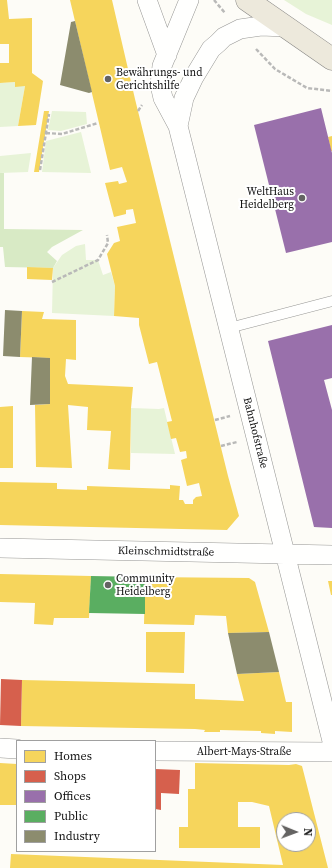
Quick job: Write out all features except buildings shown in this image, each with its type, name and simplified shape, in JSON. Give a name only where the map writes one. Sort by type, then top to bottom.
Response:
[{"type":"main road","points":[[247,0],[324,53]]},
{"type":"street","points":[[147,0],[167,55]]},
{"type":"street","name":"Bahnhofstraße","points":[[189,0],[162,66],[160,85],[163,98],[178,126],[332,741]]},
{"type":"street","name":"Bahnhofstraße","points":[[178,126],[184,98],[194,77],[214,46],[224,37],[240,29],[262,26],[285,27]]},
{"type":"street","name":"Kleinschmidtstraße","points":[[0,548],[332,555]]},
{"type":"street","points":[[0,748],[16,749]]},
{"type":"street","name":"Albert-Mays-Straße","points":[[156,751],[332,752]]},
{"type":"lane","points":[[229,328],[332,301]]},
{"type":"path","points":[[240,29],[275,69],[307,88],[332,91]]},
{"type":"path","points":[[138,111],[142,105]]},
{"type":"path","points":[[40,170],[49,114]]},
{"type":"path","points":[[46,133],[62,134],[98,123]]},
{"type":"path","points":[[52,282],[98,260],[108,243],[107,235]]},
{"type":"green space","points":[[284,0],[332,0],[332,25],[306,14]]},
{"type":"green space","points":[[15,82],[15,86],[25,86],[18,126],[0,127],[0,83]]},
{"type":"green space","points":[[52,111],[86,112],[87,124],[61,131],[48,130]]},
{"type":"green space","points":[[81,132],[91,173],[42,172],[46,141]]},
{"type":"green space","points":[[31,153],[28,172],[0,173],[0,156]]},
{"type":"green space","points":[[0,173],[4,173],[4,229],[83,230],[52,247],[47,252],[57,261],[53,268],[5,267],[3,247],[0,247]]},
{"type":"green space","points":[[85,244],[86,260],[98,260],[103,275],[111,272],[115,286],[114,316],[52,313],[53,268],[62,255],[76,246]]},
{"type":"green space","points":[[131,408],[164,408],[175,454],[131,453]]},
{"type":"place","name":"Bewährungs- und Gerichtshilfe","points":[[108,79]]},
{"type":"place","name":"WeltHaus Heidelberg","points":[[302,198]]},
{"type":"place","name":"Community Heidelberg","points":[[108,585]]}]
